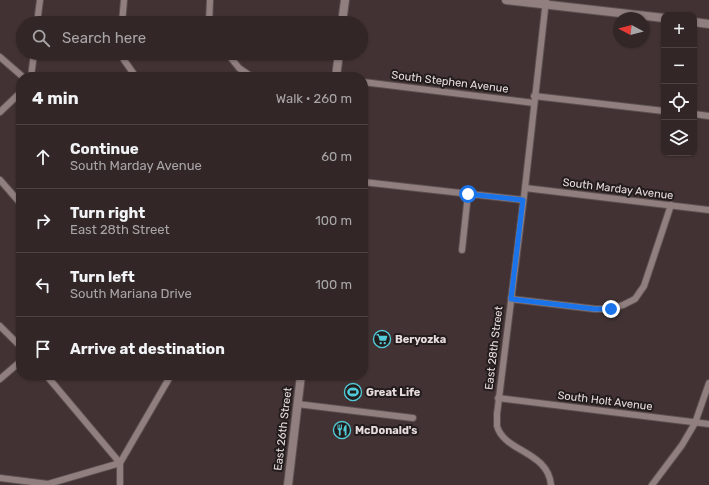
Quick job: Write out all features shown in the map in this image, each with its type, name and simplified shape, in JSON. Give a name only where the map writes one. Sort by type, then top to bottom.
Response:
[{"type":"street","points":[[38,16],[40,0]]},
{"type":"street","points":[[123,16],[124,0]]},
{"type":"street","points":[[209,16],[210,0]]},
{"type":"street","points":[[343,16],[345,0]]},
{"type":"street","points":[[506,0],[545,2],[661,18]]},
{"type":"street","name":"East 28th Street","points":[[545,2],[525,188],[498,398],[498,426],[501,435],[516,447],[540,462],[547,470],[551,485]]},
{"type":"street","points":[[697,22],[709,24]]},
{"type":"street","points":[[0,56],[18,72]]},
{"type":"street","points":[[32,72],[33,60]]},
{"type":"street","points":[[124,60],[132,72]]},
{"type":"street","points":[[233,60],[239,68],[245,72]]},
{"type":"street","points":[[337,72],[338,60]]},
{"type":"street","name":"South Stephen Avenue","points":[[368,82],[661,111]]},
{"type":"street","points":[[0,112],[16,97]]},
{"type":"street","points":[[697,114],[709,116]]},
{"type":"street","points":[[0,180],[16,198]]},
{"type":"street","points":[[368,183],[523,200]]},
{"type":"street","name":"South Marday Avenue","points":[[525,188],[709,210]]},
{"type":"street","points":[[462,250],[468,194]]},
{"type":"street","points":[[511,299],[595,309],[611,309],[624,305],[635,299],[644,286],[671,205]]},
{"type":"street","points":[[0,326],[16,342]]},
{"type":"street","points":[[0,379],[16,365]]},
{"type":"street","points":[[50,380],[120,463]]},
{"type":"street","points":[[120,485],[120,463],[168,380]]},
{"type":"street","name":"East 26th Street","points":[[288,485],[300,380]]},
{"type":"street","points":[[652,485],[682,444],[695,423],[709,383]]},
{"type":"street","name":"South Holt Avenue","points":[[498,398],[709,424]]},
{"type":"street","points":[[297,404],[412,418]]},
{"type":"street","points":[[0,478],[48,484],[56,483],[120,463]]},
{"type":"place","name":"Beryozka","points":[[382,339]]},
{"type":"place","name":"Great Life","points":[[353,392]]},
{"type":"place","name":"McDonald's","points":[[342,430]]},
{"type":"route","points":[[468,194],[523,200],[511,299],[595,309],[611,309]]}]
